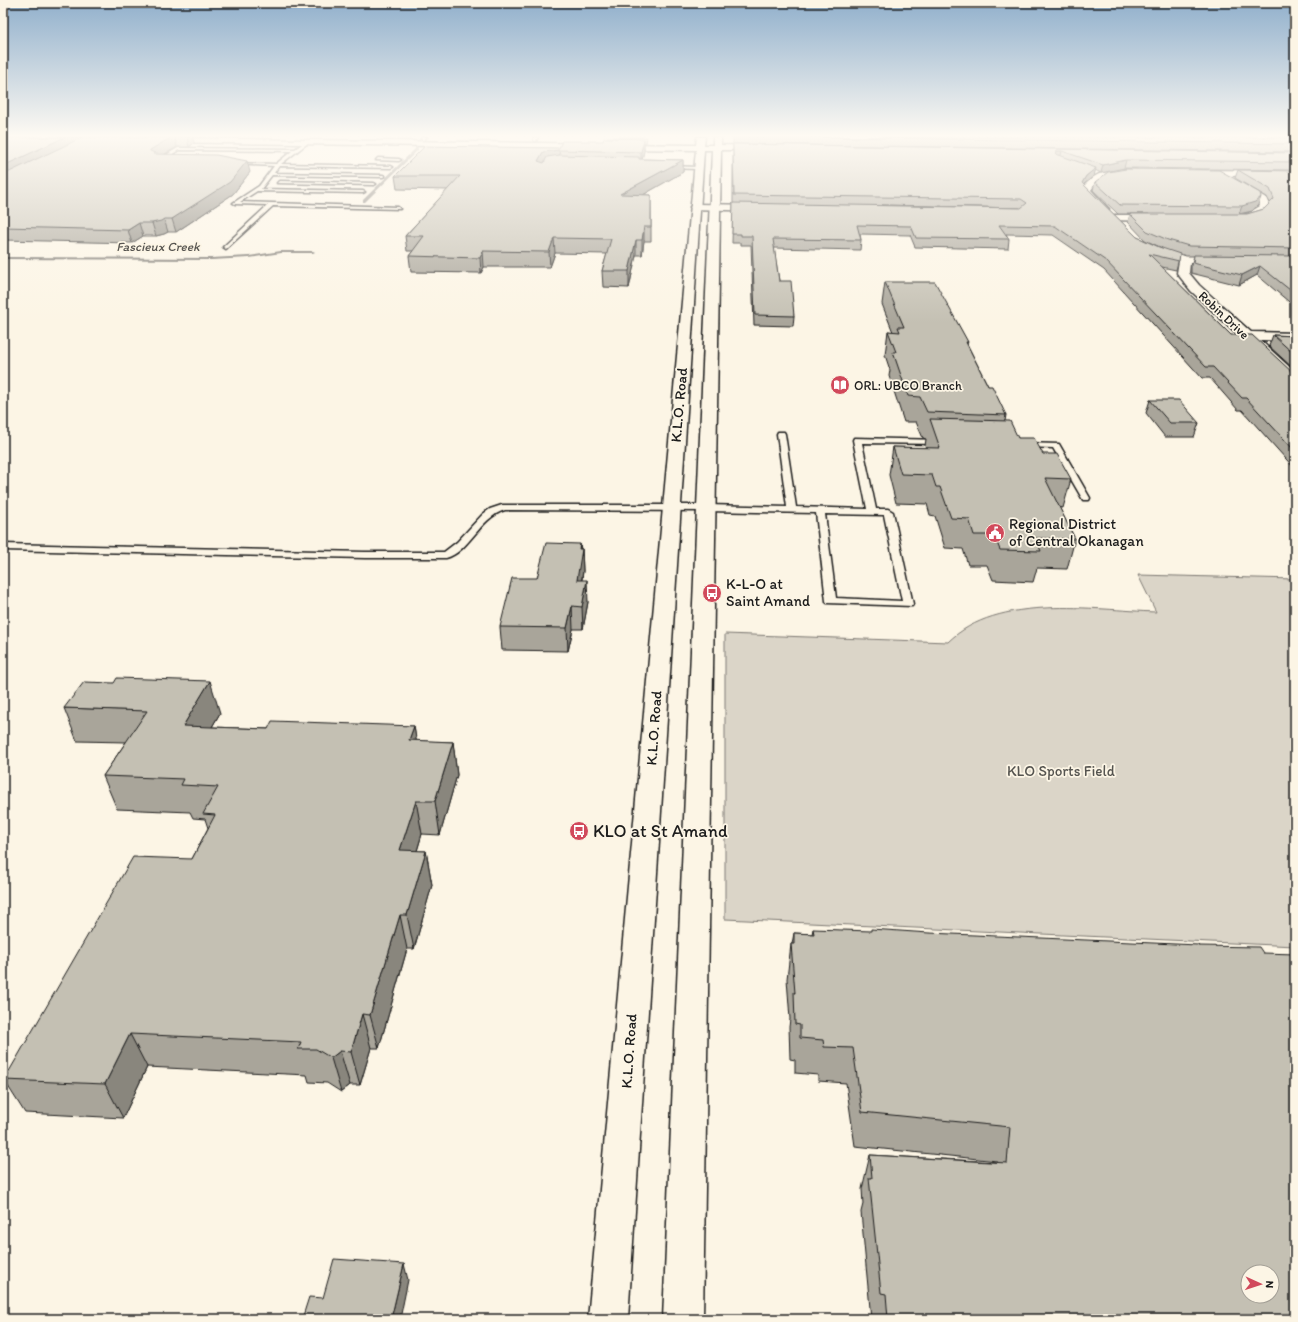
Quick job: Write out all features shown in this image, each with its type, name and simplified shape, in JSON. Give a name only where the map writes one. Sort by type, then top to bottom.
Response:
[{"type":"main road","name":"K.L.O. Road","points":[[684,1319],[707,508],[705,199]]},
{"type":"main road","points":[[1095,199],[1124,228]]},
{"type":"main road","points":[[1225,219],[1240,219],[1257,214],[1265,206],[1263,200],[1261,199]]},
{"type":"main road","name":"K.L.O. Road","points":[[608,1319],[671,508],[705,208]]},
{"type":"main road","points":[[705,208],[772,208]]},
{"type":"main road","points":[[1114,218],[1169,219]]},
{"type":"main road","points":[[1147,246],[1160,253],[1185,260],[1232,260]]},
{"type":"main road","name":"Robin Drive","points":[[1185,260],[1183,273],[1195,288],[1295,380]]},
{"type":"main road","points":[[1246,336],[1295,337]]},
{"type":"lane","points":[[242,199],[235,203],[398,208]]},
{"type":"lane","points":[[226,247],[271,205]]},
{"type":"lane","points":[[781,434],[792,510]]},
{"type":"lane","points":[[872,512],[857,440],[953,442]]},
{"type":"lane","points":[[1016,444],[1056,446],[1086,498]]},
{"type":"lane","points":[[3,547],[365,555],[446,555],[455,550],[489,514],[502,508],[524,506],[888,512],[908,604],[831,601],[820,511]]},
{"type":"green space","name":"KLO Sports Field","points":[[1138,575],[1295,579],[1295,946],[725,919],[725,634],[948,642],[969,627],[993,616],[1019,610],[1076,608],[1156,612]]},
{"type":"building","points":[[3,199],[204,199],[172,219],[164,219],[152,223],[139,223],[128,230],[3,227]]},
{"type":"building","points":[[439,199],[651,199],[651,227],[644,227],[642,240],[636,240],[629,271],[602,271],[611,239],[554,238],[549,252],[483,251],[480,258],[409,256],[424,236],[405,236]]},
{"type":"building","points":[[999,199],[1098,199],[1137,237],[1159,247],[1180,254],[1179,261],[1149,254],[1231,335],[1252,335],[1293,373],[1295,373],[1295,451],[1246,398],[1242,398],[1213,367],[1206,367],[1106,261],[1055,226],[999,225],[1009,239],[916,238],[911,226],[857,225],[861,240],[773,239],[779,281],[791,281],[794,316],[755,315],[752,236],[732,234],[733,203],[1021,208],[1027,203],[1021,199]]},
{"type":"building","points":[[1113,199],[1259,199],[1255,202],[1242,206],[1120,205]]},
{"type":"building","points":[[1274,199],[1295,199],[1295,248],[1189,246],[1168,240],[1147,231],[1130,214],[1247,214],[1264,209]]},
{"type":"building","points":[[1194,255],[1295,256],[1295,294],[1260,266],[1242,275],[1193,263]]},
{"type":"building","points":[[885,282],[935,282],[968,342],[966,342],[988,386],[992,386],[1006,415],[927,412],[920,397],[908,396],[893,352],[896,352],[888,331],[900,332],[898,327],[904,327]]},
{"type":"building","points":[[1273,335],[1295,336],[1295,355]]},
{"type":"building","points":[[1150,400],[1179,400],[1199,423],[1170,423]]},
{"type":"building","points":[[930,419],[1010,421],[1018,438],[1034,438],[1043,454],[1057,454],[1071,479],[1045,478],[1075,539],[1035,538],[1041,551],[1000,550],[994,535],[974,535],[969,519],[951,518],[940,487],[936,487],[932,475],[901,474],[893,447],[940,448]]},
{"type":"building","points":[[546,543],[580,544],[579,549],[582,549],[577,580],[587,580],[582,607],[572,606],[567,628],[500,627],[512,578],[537,578]]},
{"type":"building","points":[[117,678],[210,681],[183,726],[268,729],[272,721],[414,726],[409,740],[453,742],[435,801],[416,801],[400,850],[426,851],[407,915],[400,915],[370,1015],[362,1014],[351,1052],[340,1051],[331,1058],[316,1049],[298,1049],[301,1042],[130,1034],[105,1084],[4,1080],[133,857],[192,859],[215,815],[203,814],[218,787],[181,785],[184,779],[103,776],[147,711],[64,708],[84,682],[114,683]]},
{"type":"building","points":[[813,929],[871,931],[871,929],[1199,946],[1259,947],[1263,953],[1295,954],[1295,1319],[888,1319],[886,1294],[881,1293],[869,1178],[872,1178],[870,1155],[1007,1163],[1010,1127],[862,1112],[853,1048],[824,1047],[823,1040],[800,1038],[800,1025],[795,1024],[794,992],[795,993],[791,944],[794,944],[794,933],[814,934]]},
{"type":"building","points":[[334,1259],[404,1264],[391,1319],[302,1319],[309,1297],[323,1298]]},
{"type":"waterway","name":"Fascieux Creek","points":[[3,258],[211,259],[249,257],[281,252],[313,252]]},
{"type":"place","name":"ORL: UBCO Branch","points":[[840,385]]},
{"type":"place","name":"Regional District of Central Okanagan","points":[[995,533]]},
{"type":"place","name":"K-L-O at Saint Amand","points":[[712,593]]},
{"type":"place","name":"KLO at St Amand","points":[[579,831]]}]
